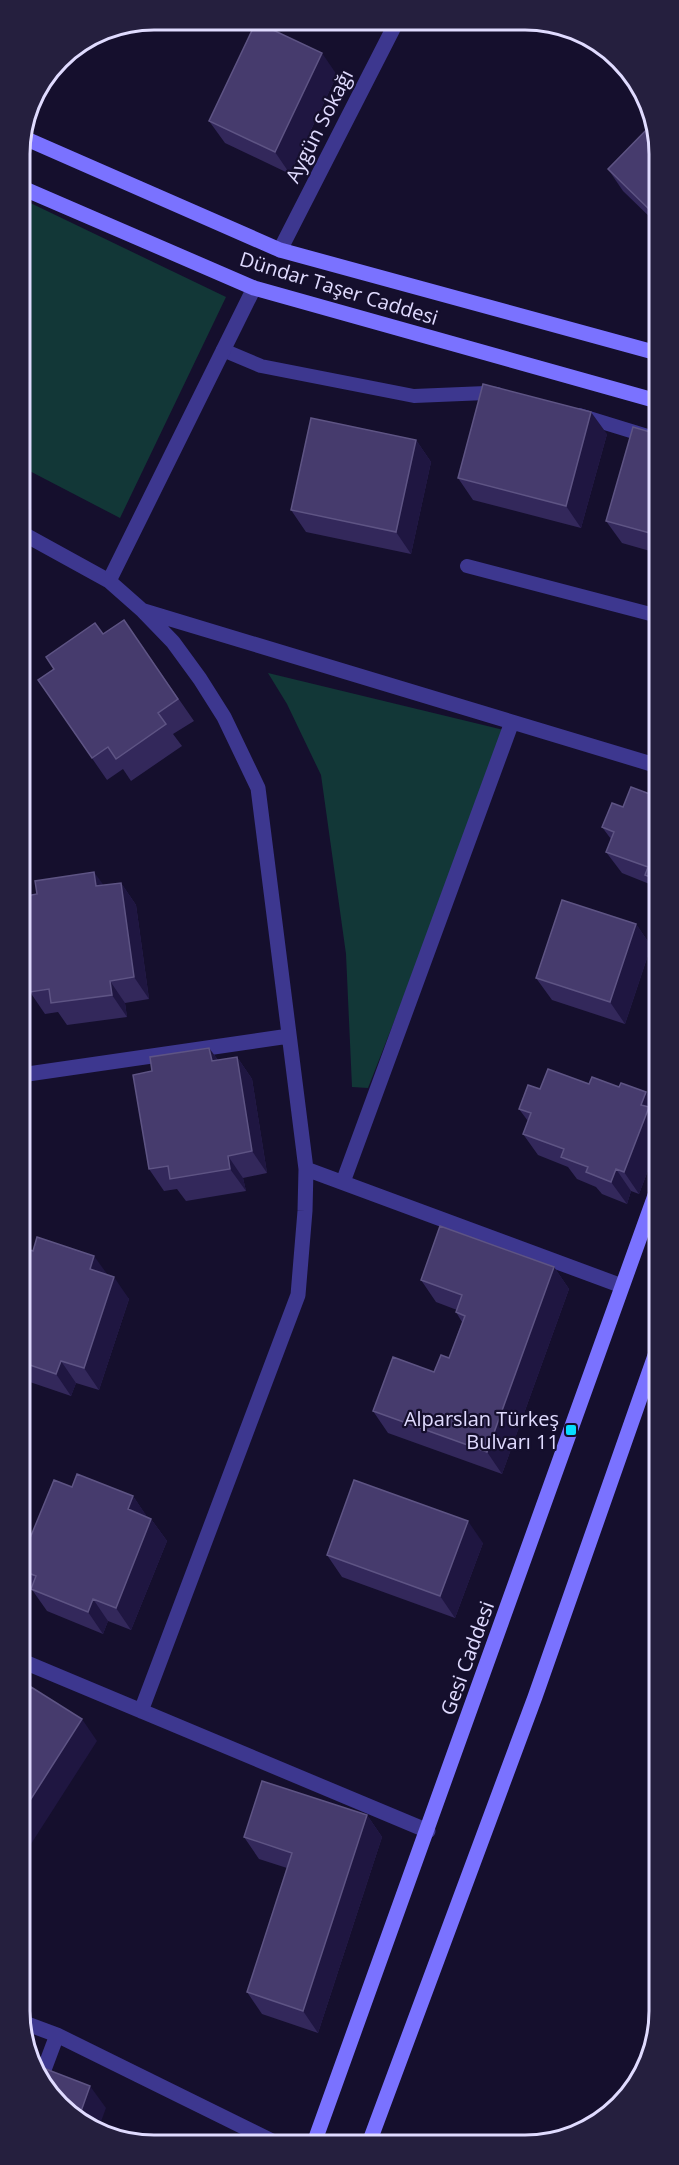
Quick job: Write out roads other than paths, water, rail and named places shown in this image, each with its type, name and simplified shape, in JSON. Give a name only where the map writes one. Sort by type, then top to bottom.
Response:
[{"type":"main road","name":"Dündar Taşer Caddesi","points":[[31,141],[280,250],[649,351]]},
{"type":"main road","name":"Dündar Taşer Caddesi","points":[[30,191],[254,288],[649,399]]},
{"type":"main road","name":"Gesi Caddesi","points":[[317,2135],[649,1212]]},
{"type":"main road","points":[[372,2135],[535,1697],[649,1373]]},
{"type":"street","name":"Aygün Sokağı","points":[[280,250],[392,30]]},
{"type":"street","points":[[109,581],[254,288]]},
{"type":"street","points":[[30,538],[109,581],[143,611],[172,642],[200,679],[224,717],[258,788],[306,1168],[305,1222],[298,1296],[141,1711]]},
{"type":"street","points":[[143,611],[649,763]]},
{"type":"street","points":[[343,1182],[512,722]]},
{"type":"street","points":[[30,1074],[290,1036]]},
{"type":"street","points":[[306,1168],[622,1286]]},
{"type":"street","points":[[30,1664],[428,1831]]},
{"type":"street","points":[[31,2025],[57,2035],[260,2135]]},
{"type":"street","points":[[44,2069],[57,2035]]},
{"type":"lane","points":[[223,350],[261,366],[414,396],[486,393],[513,396]]},
{"type":"lane","points":[[567,411],[649,437]]},
{"type":"lane","points":[[467,566],[649,614]]},
{"type":"place","name":"Alparslan Türkeş Bulvarı 11","points":[[571,1430]]}]
